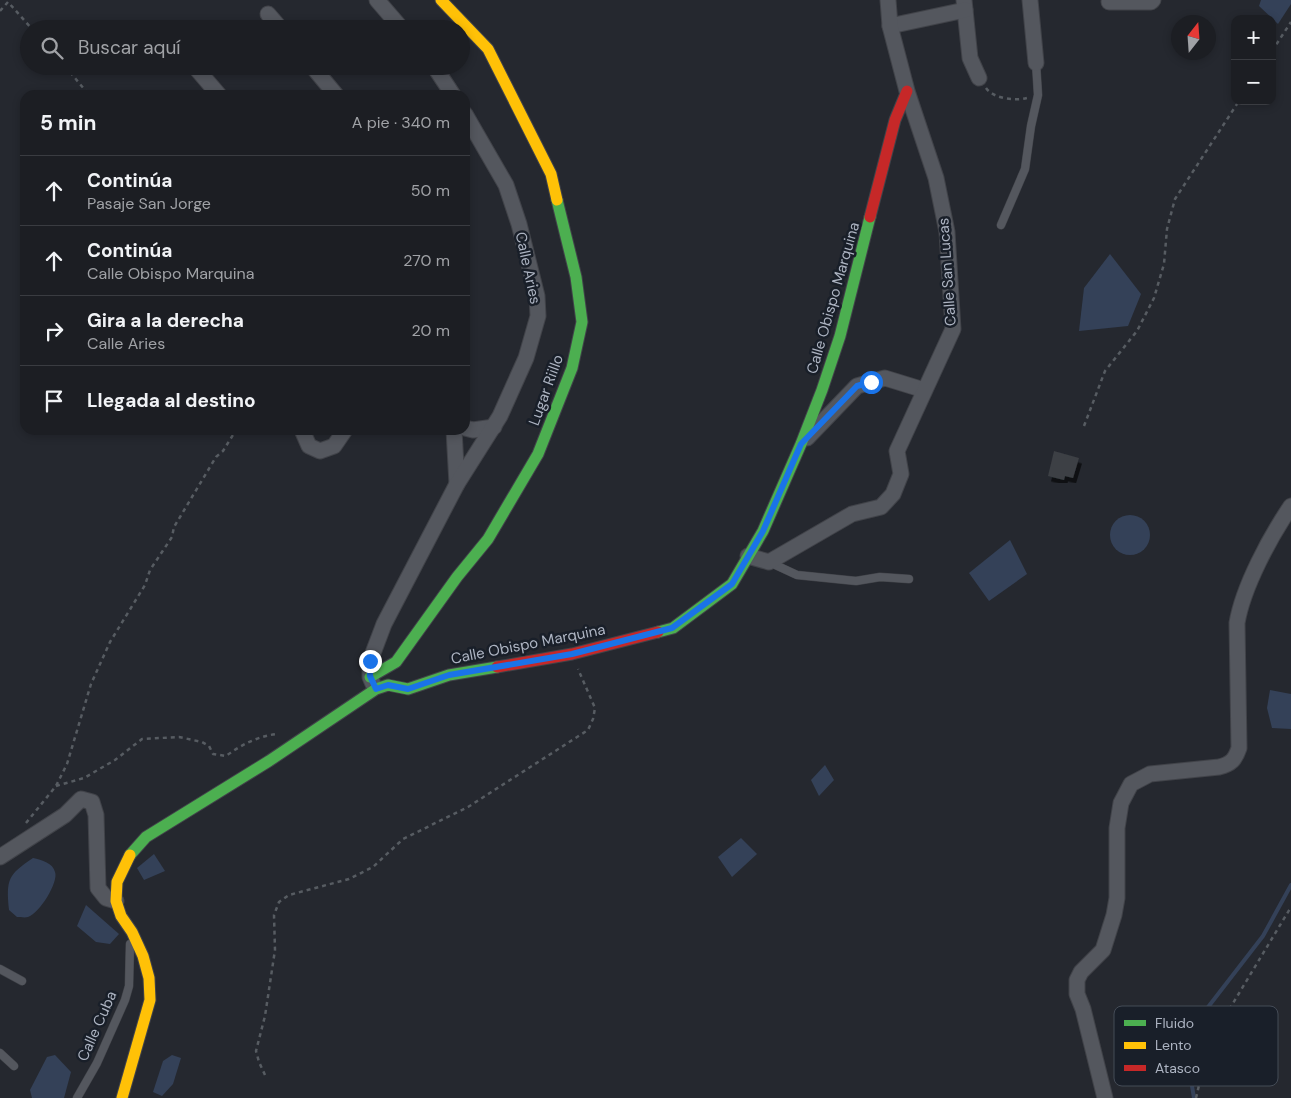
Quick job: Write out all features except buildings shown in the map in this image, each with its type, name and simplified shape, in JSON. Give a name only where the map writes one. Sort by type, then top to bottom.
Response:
[{"type":"street","points":[[377,0],[394,20]]},
{"type":"street","name":"Lugar Riillo","points":[[441,0],[460,20]]},
{"type":"street","name":"Calle San Lucas","points":[[769,562],[852,514],[881,507],[893,494],[901,474],[897,451],[953,329],[948,232],[936,178],[907,91],[890,26],[888,0]]},
{"type":"street","points":[[1030,0],[1036,63]]},
{"type":"street","points":[[1109,2],[1151,2],[1153,0]]},
{"type":"street","points":[[890,26],[965,5],[970,58],[979,78]]},
{"type":"street","points":[[268,14],[273,20]]},
{"type":"street","name":"Lugar Riillo","points":[[373,683],[396,662],[457,577],[488,539],[538,454],[572,368],[582,322],[576,277],[551,174],[488,49],[470,30]]},
{"type":"street","points":[[202,75],[215,90]]},
{"type":"street","points":[[319,75],[332,90]]},
{"type":"street","points":[[440,75],[450,90]]},
{"type":"street","name":"Calle Obispo Marquina","points":[[116,902],[117,882],[128,858],[146,837],[292,745],[373,683],[408,689],[449,675],[572,654],[672,628],[732,584],[763,531],[822,390],[840,336],[895,120],[907,91]]},
{"type":"street","name":"Calle Aries","points":[[373,683],[370,661],[384,624],[456,484],[494,427],[526,358],[538,316],[536,296],[519,224],[506,185],[470,123]]},
{"type":"street","points":[[801,444],[857,386],[885,378],[924,390]]},
{"type":"street","points":[[470,429],[494,427]]},
{"type":"street","points":[[304,435],[309,446],[320,451],[334,446],[342,435]]},
{"type":"street","points":[[454,435],[456,484]]},
{"type":"street","points":[[1105,1098],[1083,1009],[1077,994],[1077,980],[1081,972],[1103,950],[1114,915],[1117,898],[1117,828],[1121,803],[1131,784],[1150,774],[1219,767],[1230,764],[1236,758],[1239,748],[1237,623],[1240,607],[1275,530],[1291,506]]},
{"type":"street","points":[[748,556],[769,562]]},
{"type":"street","points":[[0,857],[65,815],[81,799],[92,802],[96,815],[98,888],[106,898],[116,902],[121,916],[132,932],[143,956],[149,978],[150,1000],[122,1098]]},
{"type":"lane","points":[[1002,225],[1025,169],[1031,126],[1038,95],[1036,63]]},
{"type":"lane","points":[[769,562],[797,575],[856,582],[880,577],[909,579]]},
{"type":"lane","name":"Calle Cuba","points":[[77,1098],[97,1063],[125,1000],[129,986],[129,951],[132,932]]},
{"type":"lane","points":[[0,969],[22,981]]},
{"type":"lane","points":[[0,1053],[14,1066]]},
{"type":"path","points":[[0,11],[7,1],[24,20]]},
{"type":"path","points":[[1276,45],[1291,22]]},
{"type":"path","points":[[72,75],[85,90]]},
{"type":"path","points":[[979,78],[989,93],[1015,100],[1038,95]]},
{"type":"path","points":[[1084,426],[1105,371],[1138,331],[1154,298],[1164,264],[1167,229],[1175,199],[1237,105]]},
{"type":"path","points":[[22,827],[56,786],[67,764],[91,684],[110,642],[146,585],[150,570],[172,537],[174,528],[211,464],[216,456],[223,451],[233,435]]},
{"type":"path","points":[[265,1075],[256,1051],[265,1016],[274,959],[274,916],[279,902],[289,895],[349,879],[373,867],[403,839],[468,807],[588,730],[594,719],[595,708],[572,654]]},
{"type":"path","points":[[56,786],[84,778],[114,760],[142,739],[179,737],[202,742],[209,746],[213,754],[226,756],[239,747],[266,735],[280,734],[292,745]]},
{"type":"path","points":[[1231,1006],[1291,907]]},
{"type":"water","points":[[1261,0],[1291,0],[1291,4],[1278,24],[1276,22],[1276,15],[1268,15],[1259,6]]},
{"type":"water","points":[[1110,254],[1141,294],[1128,326],[1079,331],[1084,288]]},
{"type":"water","points":[[1134,515],[1141,518],[1147,524],[1150,535],[1149,543],[1141,552],[1134,555],[1126,555],[1119,552],[1111,543],[1110,531],[1113,524],[1122,516]]},
{"type":"water","points":[[1010,540],[1027,574],[989,601],[969,573]]},
{"type":"water","points":[[1270,690],[1291,694],[1291,729],[1272,728],[1267,708]]},
{"type":"water","points":[[825,765],[834,780],[819,796],[811,780]]},
{"type":"water","points":[[741,838],[757,854],[732,877],[718,857]]},
{"type":"water","points":[[154,854],[165,871],[144,880],[137,868]]},
{"type":"water","points":[[33,858],[52,866],[55,872],[54,883],[47,897],[32,915],[17,917],[9,910],[8,891],[10,879],[18,869]]},
{"type":"water","points":[[86,905],[119,934],[110,944],[96,942],[77,926]]},
{"type":"water","points":[[55,1055],[71,1072],[64,1098],[32,1098],[30,1090],[47,1057]]},
{"type":"water","points":[[172,1055],[181,1058],[173,1084],[162,1096],[153,1092],[163,1061]]},
{"type":"waterway","points":[[1209,1006],[1263,936],[1291,885]]},
{"type":"waterway","points":[[1192,1086],[1194,1098]]},
{"type":"traffic: fast","points":[[370,677],[396,662],[457,577],[488,539],[538,454],[572,368],[582,322],[576,277],[557,200]]},
{"type":"traffic: fast","points":[[658,632],[673,628],[732,584],[763,531],[822,390],[840,336],[870,217]]},
{"type":"traffic: fast","points":[[130,855],[146,837],[269,761],[376,689],[388,685],[408,689],[449,675],[497,667]]},
{"type":"traffic: slow","points":[[441,0],[460,20]]},
{"type":"traffic: slow","points":[[470,30],[488,49],[551,174],[557,200]]},
{"type":"traffic: slow","points":[[122,1098],[150,1000],[149,978],[143,956],[132,932],[121,916],[116,901],[117,882],[130,855]]},
{"type":"traffic: jam","points":[[870,217],[895,120],[907,91]]},
{"type":"traffic: jam","points":[[497,667],[572,654],[658,632]]},
{"type":"route","points":[[370,661],[370,676],[376,689],[388,685],[408,689],[449,675],[572,654],[672,628],[732,584],[763,531],[801,444],[857,386],[871,382]]}]
